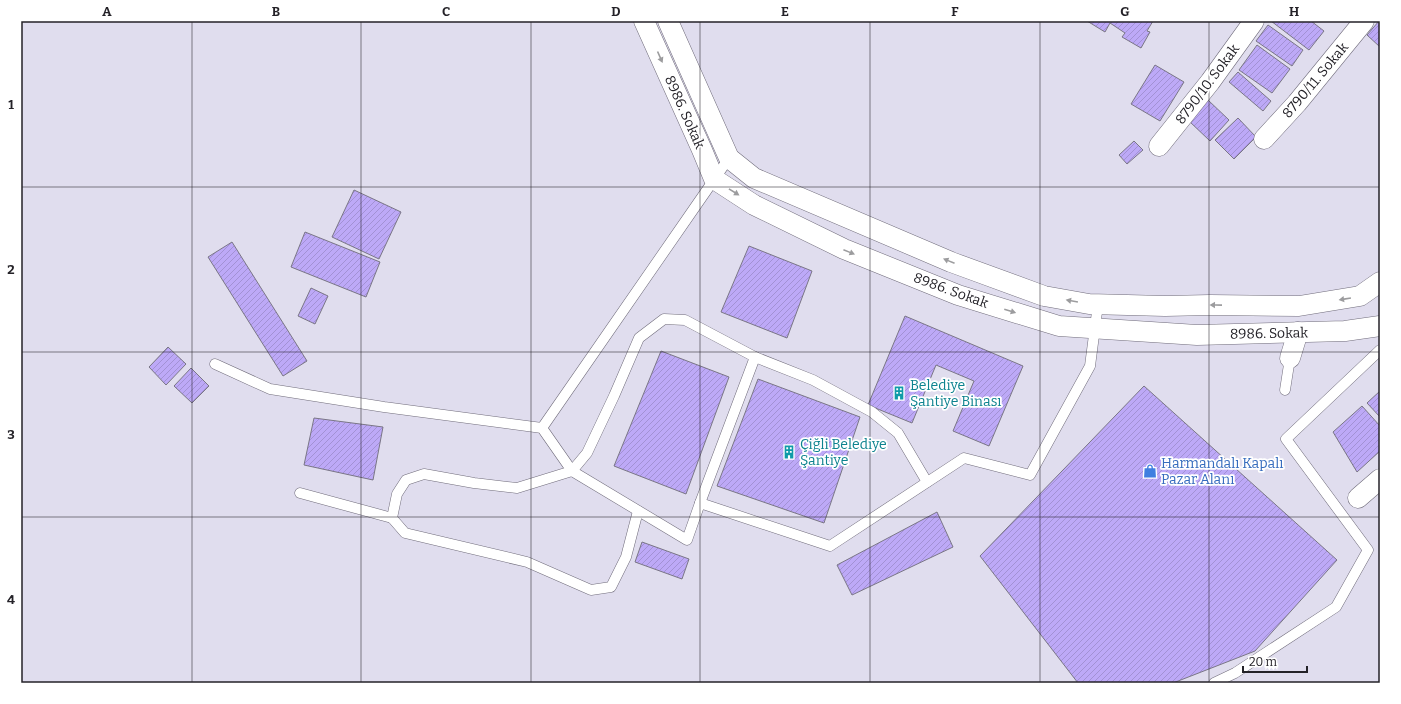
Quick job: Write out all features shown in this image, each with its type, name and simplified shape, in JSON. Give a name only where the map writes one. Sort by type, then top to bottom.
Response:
[{"type":"street","name":"8986. Sokak","points":[[644,21],[714,180],[754,205],[844,249],[958,295],[1059,326],[1197,335],[1345,331],[1380,326]]},
{"type":"street","name":"8986. Sokak","points":[[668,21],[729,158],[754,178],[952,262],[1044,296],[1090,304],[1165,306],[1299,306],[1360,296],[1380,282]]},
{"type":"street","name":"8790/10. Sokak","points":[[1159,146],[1210,82],[1254,21]]},
{"type":"street","name":"8790/11. Sokak","points":[[1264,138],[1297,103],[1364,21]]},
{"type":"street","points":[[1290,358],[1298,332]]},
{"type":"street","points":[[1358,498],[1380,478]]},
{"type":"lane","points":[[542,428],[729,158]]},
{"type":"lane","points":[[700,504],[830,546],[964,458],[1030,475],[1090,366],[1098,304]]},
{"type":"lane","points":[[392,518],[397,494],[406,480],[424,474],[474,483],[517,488],[572,471],[587,454],[639,338],[664,319],[684,320],[755,357],[813,380],[872,412],[898,433],[927,482]]},
{"type":"lane","points":[[1214,683],[1235,673],[1336,607],[1368,550],[1286,440],[1380,350]]},
{"type":"lane","points":[[215,364],[270,389],[384,407],[542,428],[572,471],[687,540],[755,357]]},
{"type":"lane","points":[[1284,390],[1290,358]]},
{"type":"lane","points":[[300,494],[392,518],[405,533],[527,562],[591,590],[611,587],[626,557],[638,511]]},
{"type":"building","points":[[1087,21],[1153,21],[1147,31],[1150,32],[1141,48],[1122,37],[1125,33],[1110,23],[1105,32]]},
{"type":"building","points":[[1271,21],[1311,21],[1324,31],[1309,50]]},
{"type":"building","points":[[1380,21],[1380,47],[1367,35]]},
{"type":"building","points":[[1268,25],[1303,50],[1292,66],[1256,41]]},
{"type":"building","points":[[1257,45],[1290,69],[1272,93],[1239,70]]},
{"type":"building","points":[[1155,65],[1184,82],[1160,121],[1131,104]]},
{"type":"building","points":[[1238,72],[1271,101],[1263,111],[1229,82]]},
{"type":"building","points":[[1208,100],[1229,120],[1210,141],[1189,121]]},
{"type":"building","points":[[1238,118],[1256,137],[1234,159],[1215,140]]},
{"type":"building","points":[[1134,141],[1143,150],[1127,164],[1119,155]]},
{"type":"building","points":[[354,190],[401,212],[379,259],[332,237]]},
{"type":"building","points":[[305,232],[380,262],[366,297],[291,267]]},
{"type":"building","points":[[232,242],[307,361],[283,376],[208,257]]},
{"type":"building","points":[[749,246],[812,271],[787,338],[721,312]]},
{"type":"building","points":[[311,288],[328,296],[315,324],[298,316]]},
{"type":"building","name":"Belediye Şantiye Binası","points":[[905,316],[1023,366],[989,446],[953,431],[974,381],[936,365],[912,423],[868,405]]},
{"type":"building","points":[[168,347],[186,364],[166,385],[149,367]]},
{"type":"building","points":[[661,351],[729,377],[686,494],[614,466]]},
{"type":"building","points":[[191,368],[209,386],[192,403],[174,386]]},
{"type":"building","name":"Çiğli Belediye Şantiye","points":[[758,379],[860,417],[824,523],[717,486]]},
{"type":"building","name":"Harmandalı Kapalı Pazar Alanı","points":[[1144,386],[1337,560],[1255,651],[1173,683],[1078,683],[980,556]]},
{"type":"building","points":[[1380,391],[1380,417],[1367,403]]},
{"type":"building","points":[[1362,406],[1380,426],[1380,451],[1357,472],[1333,432]]},
{"type":"building","points":[[314,418],[383,427],[373,480],[304,465]]},
{"type":"building","points":[[937,512],[953,547],[852,595],[837,565]]},
{"type":"building","points":[[642,542],[689,559],[682,579],[635,562]]},
{"type":"place","name":"Belediye Şantiye Binası","points":[[899,393]]},
{"type":"place","name":"Çiğli Belediye Şantiye","points":[[789,452]]},
{"type":"place","name":"Harmandalı Kapalı Pazar Alanı","points":[[1150,471]]}]
